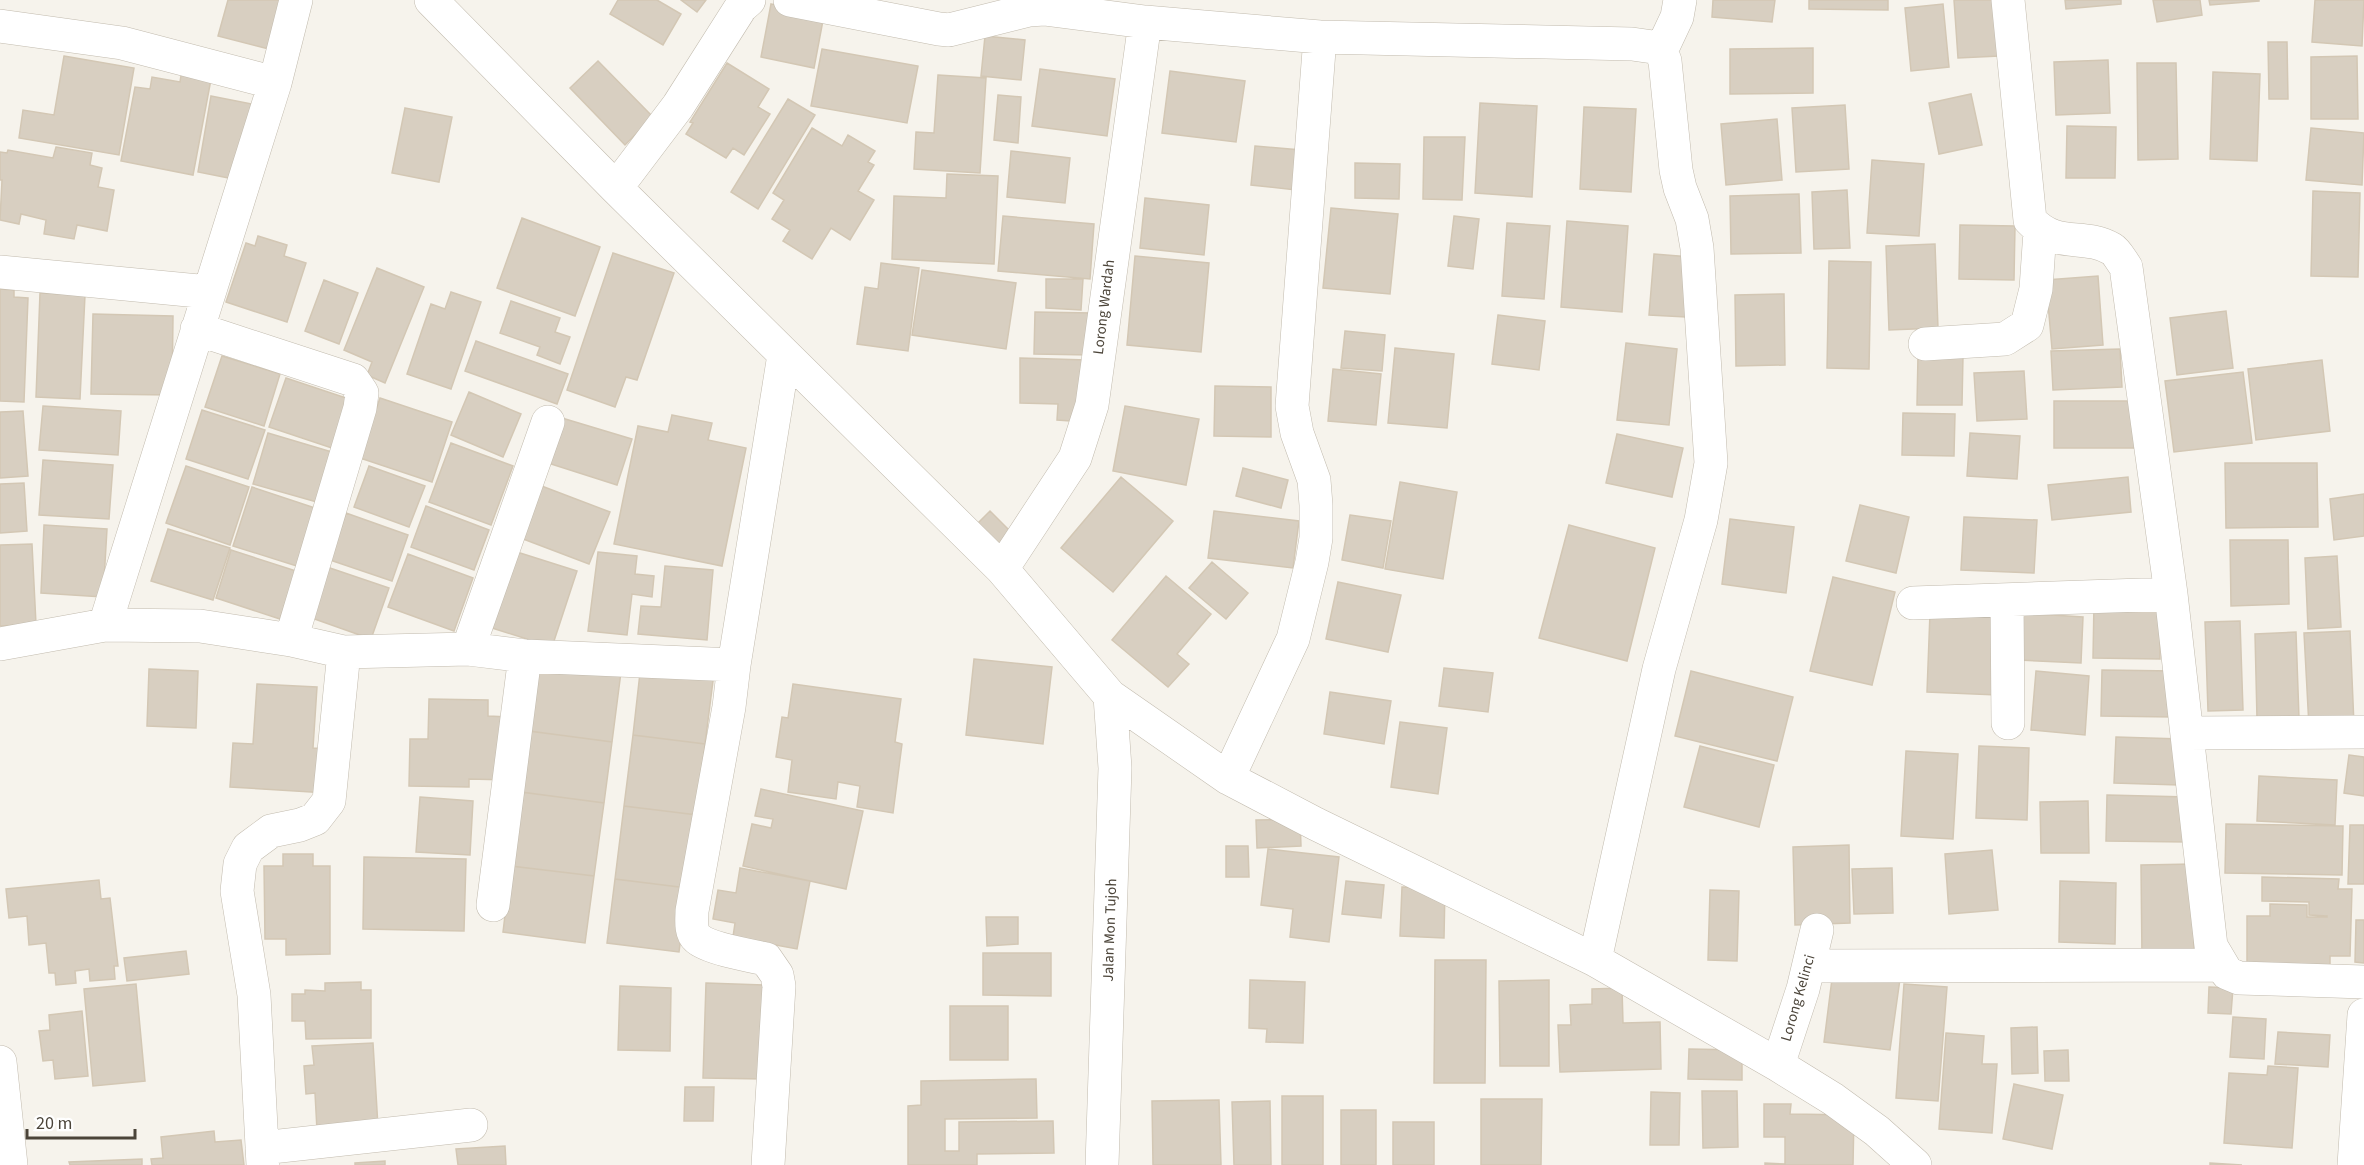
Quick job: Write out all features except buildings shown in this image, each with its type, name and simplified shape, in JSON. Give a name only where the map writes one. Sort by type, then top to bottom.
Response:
[{"type":"street","points":[[105,625],[275,83],[296,0]]},
{"type":"street","points":[[430,0],[616,188],[1002,569],[1110,696],[1228,778],[1316,824],[1595,960],[1778,1065],[1868,1124],[1915,1165]]},
{"type":"street","points":[[616,188],[678,106],[741,7],[749,0]]},
{"type":"street","points":[[790,0],[949,30],[1029,9],[1044,9],[1145,22],[1320,37],[1632,44],[1653,47],[1661,51],[1665,61],[1676,170],[1692,219],[1697,248],[1711,463],[1701,520],[1659,669],[1595,960]]},
{"type":"street","points":[[1661,51],[1677,17],[1680,0]]},
{"type":"street","points":[[2008,0],[2030,220],[2040,231],[2059,239],[2094,243],[2113,249],[2126,267],[2171,594],[2211,946],[2220,965],[2227,973],[2239,978],[2364,982]]},
{"type":"street","name":"Lorong Wardah","points":[[1002,569],[1075,458],[1092,405],[1145,22]]},
{"type":"street","points":[[0,26],[122,43],[275,83]]},
{"type":"street","points":[[1228,778],[1293,639],[1316,538],[1314,480],[1298,433],[1292,406],[1320,37]]},
{"type":"street","points":[[1925,344],[2005,339],[2027,325],[2036,289],[2040,231]]},
{"type":"street","points":[[0,272],[208,292]]},
{"type":"street","points":[[197,329],[353,380],[362,393],[360,408],[291,640]]},
{"type":"street","points":[[768,1165],[779,986],[777,975],[766,959],[697,939],[692,929],[692,911],[729,707],[784,355]]},
{"type":"street","points":[[468,649],[548,422]]},
{"type":"street","points":[[1912,603],[2171,594]]},
{"type":"street","points":[[2007,601],[2008,723]]},
{"type":"street","points":[[0,644],[105,625],[200,626],[291,640],[344,652],[468,649],[525,656],[734,665]]},
{"type":"street","points":[[344,652],[329,801],[315,819],[300,825],[271,831],[248,848],[240,864],[237,891],[254,995],[263,1157],[471,1125]]},
{"type":"street","points":[[493,905],[525,656]]},
{"type":"street","name":"Jalan Mon Tujoh","points":[[1102,1165],[1115,768],[1110,696]]},
{"type":"street","points":[[2187,733],[2364,732]]},
{"type":"street","name":"Lorong Kelinci","points":[[1778,1065],[1809,966],[1817,930]]},
{"type":"street","points":[[1809,966],[2220,965]]},
{"type":"street","points":[[2354,1165],[2364,1015]]},
{"type":"street","points":[[0,1062],[6,1149]]}]
